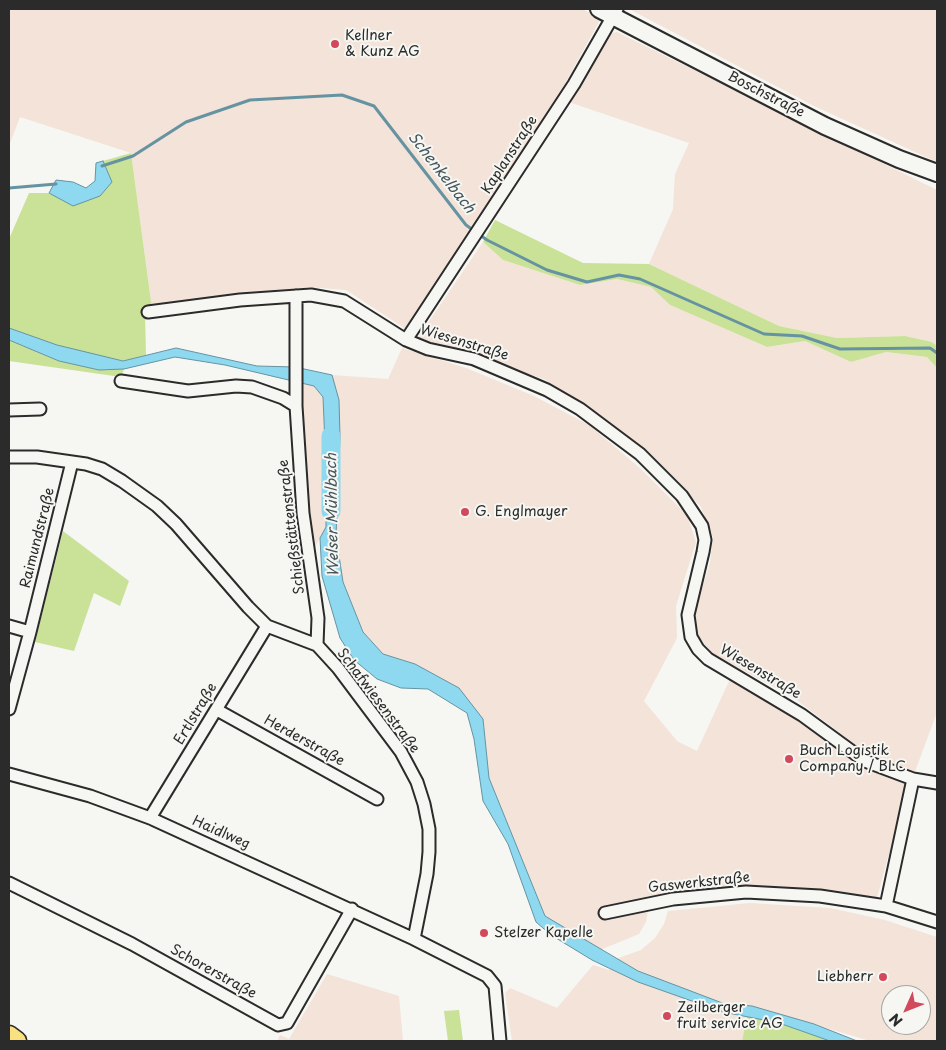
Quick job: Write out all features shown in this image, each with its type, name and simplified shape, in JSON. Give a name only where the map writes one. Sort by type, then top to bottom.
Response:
[{"type":"main road","name":"Boschstraße","points":[[610,11],[825,126],[899,159],[937,173]]},
{"type":"main road","points":[[9,1036],[17,1041]]},
{"type":"street","name":"Kaplanstraße","points":[[406,340],[574,84],[610,11]]},
{"type":"street","points":[[148,312],[311,295],[344,301],[406,340]]},
{"type":"street","name":"Schießstättenstraße","points":[[296,296],[296,406],[303,513],[318,618],[317,645]]},
{"type":"street","name":"Wiesenstraße","points":[[406,340],[428,349],[474,359],[524,379],[580,409],[640,454],[682,496],[702,526],[705,540],[688,615],[691,637],[698,649],[708,659],[802,715],[865,761],[913,778],[937,783]]},
{"type":"street","points":[[121,381],[188,391],[236,386],[252,387],[283,398],[296,406]]},
{"type":"street","points":[[9,410],[40,409]]},
{"type":"street","name":"Schafwiesenstraße","points":[[9,457],[37,457],[102,469],[157,506],[267,626],[301,641],[317,645],[358,694],[400,752],[417,782],[429,829],[429,852],[428,874],[414,939]]},
{"type":"street","name":"Raimundstraße","points":[[9,709],[72,462]]},
{"type":"street","points":[[9,626],[30,632]]},
{"type":"street","name":"Ertlstraße","points":[[150,818],[267,626]]},
{"type":"street","name":"Herderstraße","points":[[217,710],[377,799]]},
{"type":"street","name":"Haidlweg","points":[[9,774],[90,796],[150,818],[414,939]]},
{"type":"street","points":[[913,778],[886,906],[937,922]]},
{"type":"street","name":"Schorerstraße","points":[[9,883],[132,944],[278,1025],[287,1023],[352,909]]},
{"type":"street","name":"Gaswerkstraße","points":[[605,913],[672,899],[746,892],[820,896],[886,906]]},
{"type":"street","points":[[414,939],[487,976],[495,986],[500,1041]]},
{"type":"shaded area","points":[[9,9],[582,9],[601,18],[520,165],[409,331],[346,290],[308,287],[152,309],[131,153],[20,117],[9,146]]},
{"type":"shaded area","points":[[629,9],[937,9],[937,162],[814,106]]},
{"type":"shaded area","points":[[617,32],[937,190],[937,346],[932,342],[905,336],[837,338],[779,326],[649,264],[673,209],[675,174],[689,143],[569,102],[607,34]]},
{"type":"shaded area","points":[[483,242],[503,260],[580,285],[617,279],[651,287],[670,305],[767,347],[805,341],[851,362],[886,352],[927,357],[937,368],[937,712],[913,777],[902,767],[862,750],[794,698],[713,654],[697,635],[694,613],[710,563],[713,537],[701,507],[655,459],[606,419],[544,379],[417,339]]},
{"type":"shaded area","name":"G. Englmayer","points":[[402,348],[466,368],[534,396],[589,425],[641,469],[687,515],[696,542],[676,606],[677,638],[644,701],[677,741],[697,751],[730,679],[769,700],[865,768],[906,784],[896,842],[888,857],[877,898],[758,885],[650,899],[646,922],[639,934],[600,950],[545,916],[489,778],[483,719],[415,664],[383,654],[363,632],[343,582],[336,536],[338,496],[332,375],[388,379]]},
{"type":"shaded area","points":[[298,383],[314,385],[323,397],[325,444],[327,458],[331,462],[331,486],[326,486],[326,527],[313,551]]},
{"type":"shaded area","points":[[750,903],[830,908],[885,920],[937,937],[937,1041],[870,1041],[752,1006],[723,1012],[747,1016],[742,1041],[512,1041],[505,993],[510,988],[557,1008],[593,965],[609,970],[616,959],[641,950],[655,938],[664,924],[668,911]]},
{"type":"shaded area","points":[[327,974],[399,996],[403,1041],[277,1041],[280,1035],[289,1039]]},
{"type":"green space","points":[[131,153],[152,309],[145,314],[146,355],[124,361],[101,357],[56,345],[9,328],[9,239],[29,193],[49,193],[57,197],[112,182],[103,161]]},
{"type":"green space","points":[[495,220],[583,263],[649,264],[779,326],[837,338],[905,336],[932,342],[937,346],[937,368],[927,357],[886,352],[851,362],[805,341],[767,347],[670,305],[651,287],[617,279],[580,285],[503,260],[483,242]]},
{"type":"green space","points":[[9,340],[59,361],[99,370],[124,369],[121,377],[9,361]]},
{"type":"green space","points":[[63,531],[129,581],[120,606],[94,593],[74,651],[35,642]]},
{"type":"green space","points":[[459,1010],[463,1041],[448,1041],[444,1011]]},
{"type":"green space","points":[[747,1016],[779,1023],[830,1041],[742,1041]]},
{"type":"water","points":[[103,161],[112,182],[100,196],[73,206],[49,193],[56,180],[73,182],[86,188],[95,181],[96,163]]},
{"type":"water","points":[[9,328],[57,345],[123,361],[176,348],[257,366],[295,367],[332,375],[339,400],[340,437],[336,536],[343,582],[363,632],[383,654],[415,664],[459,688],[483,719],[489,778],[545,916],[638,971],[725,1004],[752,1006],[814,1024],[857,1041],[830,1041],[779,1023],[723,1012],[638,982],[592,960],[551,935],[536,922],[508,844],[483,801],[474,739],[467,713],[428,689],[401,688],[377,679],[354,660],[340,638],[322,576],[320,538],[326,527],[326,485],[331,485],[331,462],[327,458],[325,444],[323,397],[314,386],[225,365],[175,357],[124,369],[99,370],[59,361],[9,340]]},
{"type":"waterway","name":"Schenkelbach","points":[[102,166],[133,156],[186,122],[250,100],[342,95],[374,106],[466,225],[487,240],[547,270],[587,282],[619,275],[640,279],[764,334],[802,336],[840,349],[930,348],[937,353]]},
{"type":"waterway","name":"Schenkelbach","points":[[9,188],[56,184]]},
{"type":"waterway","name":"Welser Mühlbach","points":[[331,436],[331,511]]},
{"type":"place","name":"Kellner & Kunz AG","points":[[335,44]]},
{"type":"place","name":"G. Englmayer","points":[[465,512]]},
{"type":"place","name":"Buch Logistik Company / BLC","points":[[789,759]]},
{"type":"place","name":"Stelzer Kapelle","points":[[484,933]]},
{"type":"place","name":"Liebherr","points":[[883,977]]},
{"type":"place","name":"Zeilberger fruit service AG","points":[[667,1016]]}]
